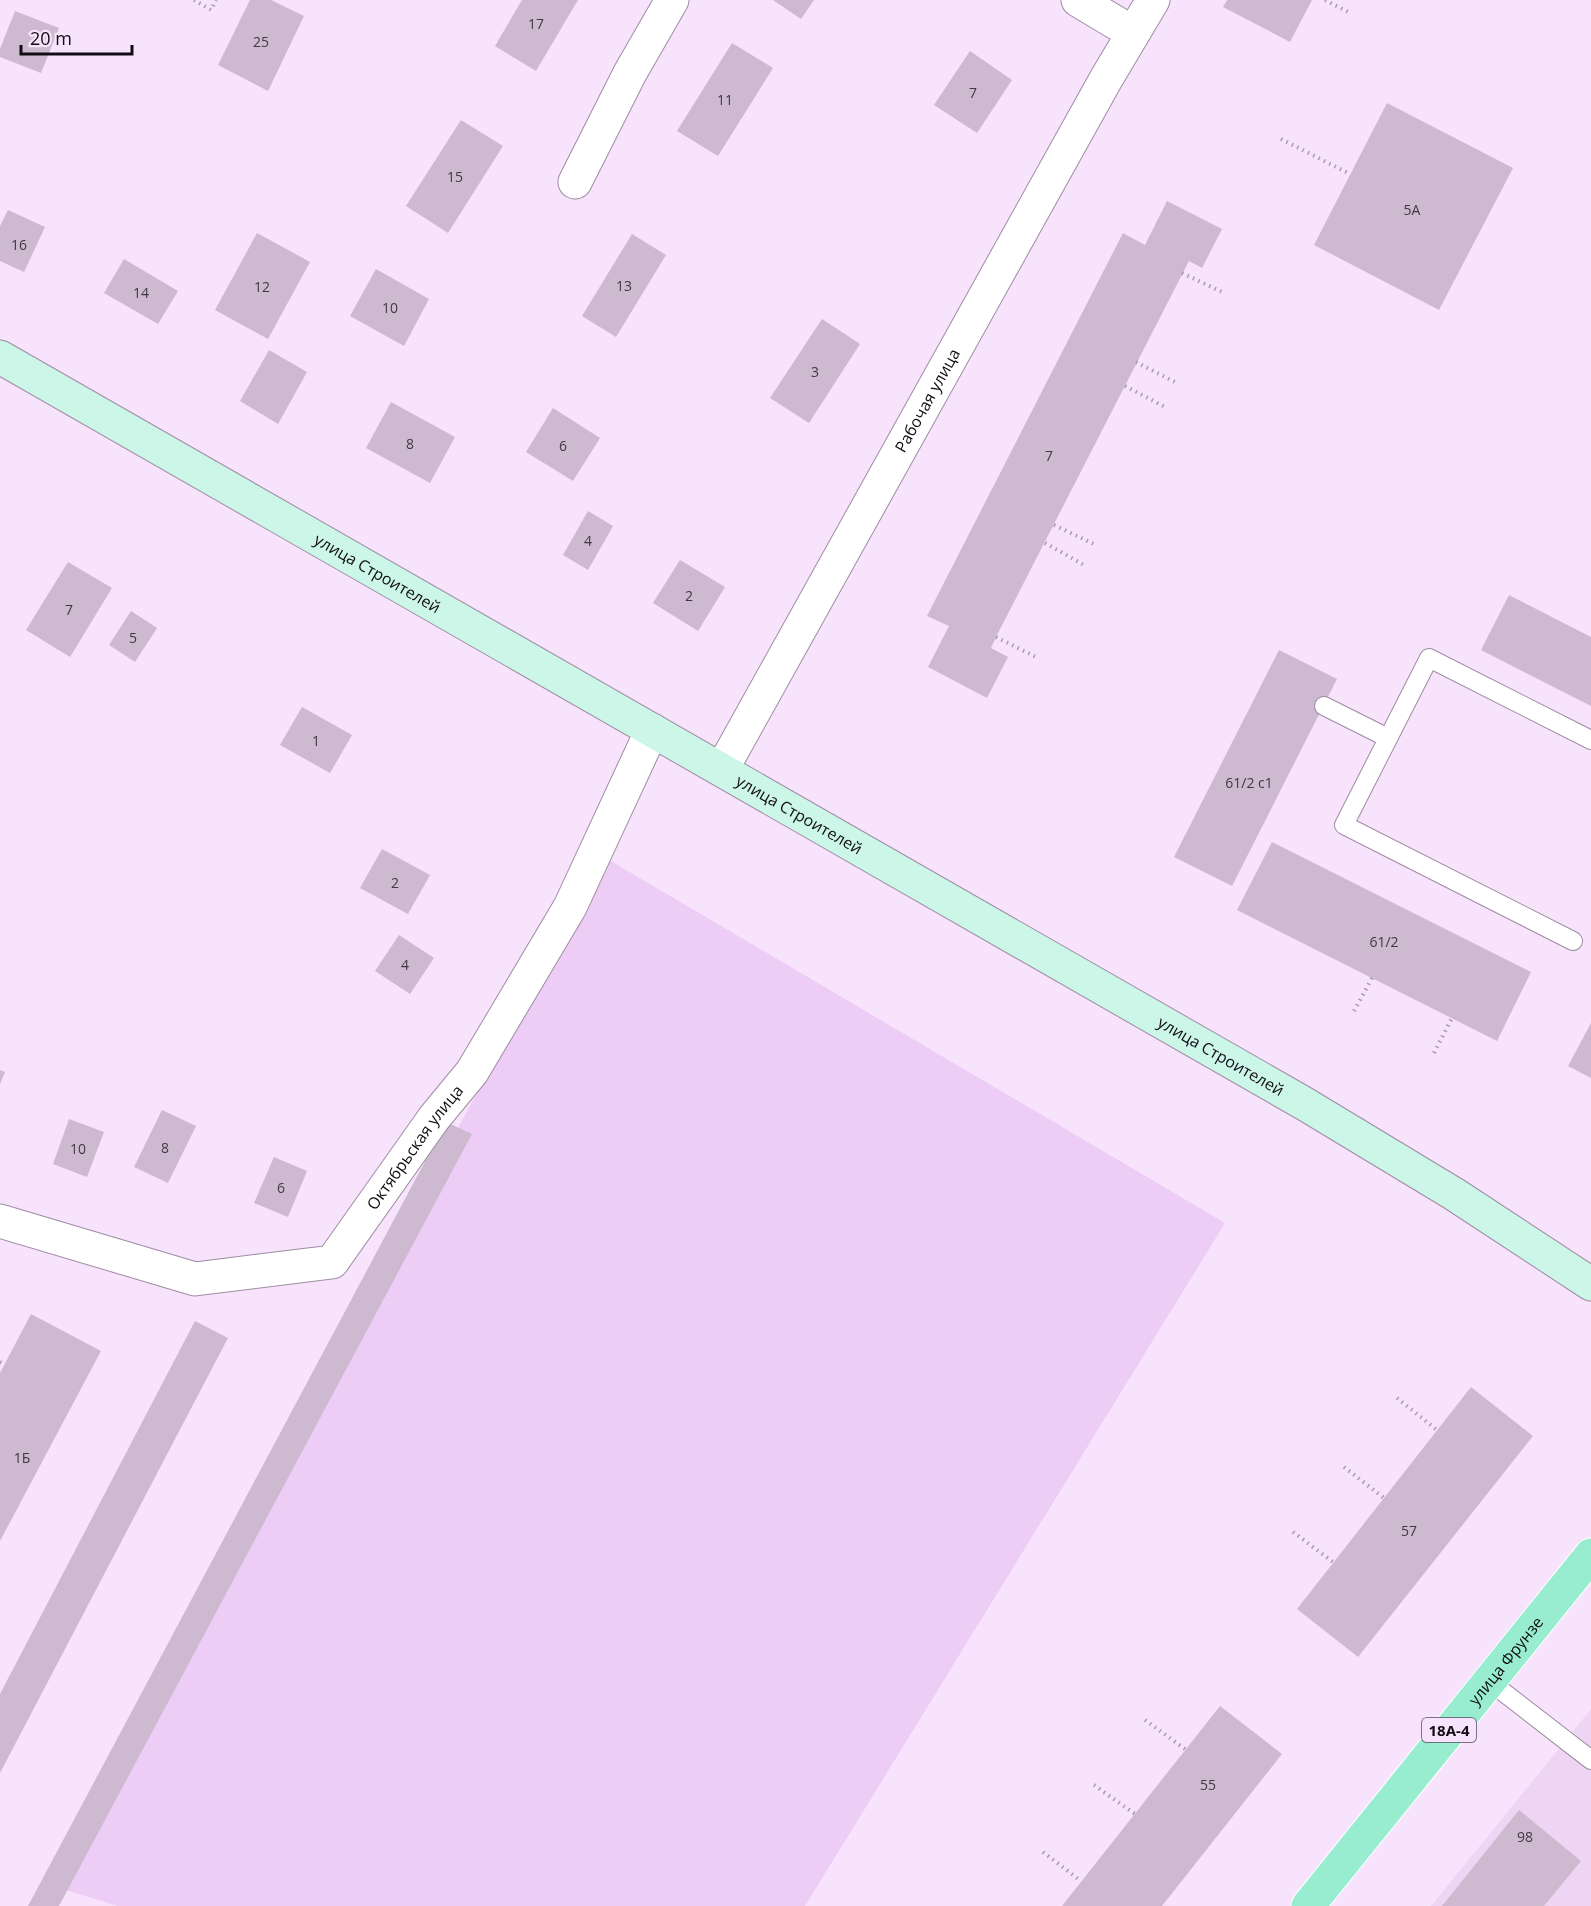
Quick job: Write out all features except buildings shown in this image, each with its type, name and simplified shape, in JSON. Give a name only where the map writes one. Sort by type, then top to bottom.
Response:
[{"type":"main road","name":"улица Фрунзе","points":[[1308,1906],[1591,1556]]},
{"type":"street","points":[[575,182],[630,73],[672,0]]},
{"type":"street","points":[[1078,0],[1133,33]]},
{"type":"street","name":"Рабочая улица","points":[[722,769],[1153,0]]},
{"type":"street","name":"улица Строителей","points":[[0,357],[1305,1104],[1454,1194],[1591,1284]]},
{"type":"street","name":"Октябрьская улица","points":[[0,1221],[195,1279],[332,1262],[434,1118],[472,1072],[570,907],[652,730]]},
{"type":"lane","points":[[1573,941],[1344,825],[1429,658],[1591,740]]},
{"type":"lane","points":[[1324,706],[1388,738]]},
{"type":"lane","points":[[1489,1681],[1591,1760]]},
{"type":"path","points":[[194,0],[211,10],[216,0]]},
{"type":"path","points":[[1325,0],[1348,12]]},
{"type":"path","points":[[1281,139],[1350,174]]},
{"type":"path","points":[[1182,273],[1222,292]]},
{"type":"path","points":[[1136,362],[1176,383]]},
{"type":"path","points":[[1125,386],[1164,407]]},
{"type":"path","points":[[1054,525],[1094,544]]},
{"type":"path","points":[[1045,543],[1084,564]]},
{"type":"path","points":[[996,637],[1036,657]]},
{"type":"path","points":[[1354,1011],[1372,978]]},
{"type":"path","points":[[1434,1053],[1452,1018]]},
{"type":"path","points":[[1397,1398],[1437,1430]]},
{"type":"path","points":[[1344,1467],[1384,1498]]},
{"type":"path","points":[[1293,1532],[1333,1562]]},
{"type":"path","points":[[1145,1720],[1185,1749]]},
{"type":"path","points":[[1094,1785],[1134,1814]]},
{"type":"path","points":[[1042,1852],[1081,1881]]},
{"type":"shaded area","points":[[604,857],[1225,1223],[805,1906],[118,1906],[50,1885]]},
{"type":"shaded area","points":[[1591,1709],[1591,1906],[1431,1906],[1566,1740]]}]
